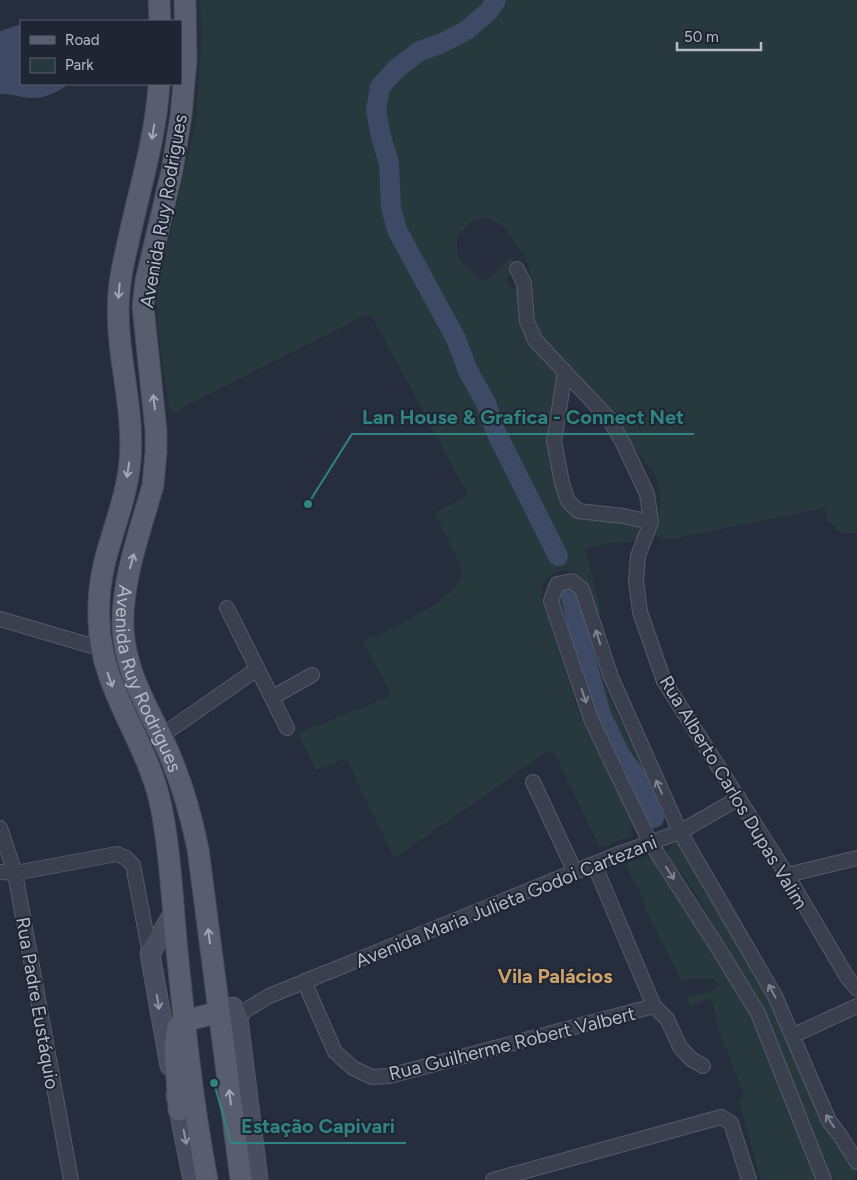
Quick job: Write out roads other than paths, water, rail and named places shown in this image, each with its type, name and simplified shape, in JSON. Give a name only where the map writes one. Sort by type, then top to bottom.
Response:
[{"type":"main road","points":[[159,0],[160,20]]},
{"type":"main road","name":"Avenida Ruy Rodrigues","points":[[185,0],[186,61],[180,125],[172,171],[143,300],[143,319],[155,410],[155,470],[124,594],[123,614],[130,668],[184,790],[198,849],[230,1013],[241,1180]]},
{"type":"main road","name":"Avenida Ruy Rodrigues","points":[[159,85],[152,140],[119,290],[119,333],[131,433],[130,463],[124,493],[101,578],[98,624],[102,649],[114,690],[156,785],[164,826],[185,1021],[201,1148],[207,1180]]},
{"type":"main road","points":[[179,1110],[175,1046],[178,1028],[185,1021],[230,1013]]},
{"type":"street","name":"Rua Alberto Carlos Dupas Valim","points":[[517,269],[524,283],[527,322],[535,340],[610,420],[647,494],[651,522],[638,556],[636,581],[640,612],[664,681],[739,798],[847,977],[857,989]]},
{"type":"street","points":[[565,372],[554,441],[562,483],[568,500],[578,511],[623,516],[651,522]]},
{"type":"street","points":[[824,1180],[758,1014],[650,842],[592,719],[551,601],[557,584],[572,581],[582,588],[611,677],[680,832],[774,996],[816,1095],[829,1121],[857,1162]]},
{"type":"street","points":[[227,608],[287,728]]},
{"type":"street","points":[[0,619],[102,649]]},
{"type":"street","points":[[161,736],[257,669]]},
{"type":"street","points":[[273,697],[312,675]]},
{"type":"street","points":[[533,782],[574,872]]},
{"type":"street","name":"Avenida Maria Julieta Godoi Cartezani","points":[[230,1013],[246,1010],[269,996],[304,981],[594,864],[680,832],[739,798]]},
{"type":"street","name":"Rua Padre Eustáquio","points":[[0,828],[15,873],[72,1180]]},
{"type":"street","points":[[0,872],[15,873],[117,854],[126,858],[133,865],[193,1180]]},
{"type":"street","points":[[786,875],[857,858]]},
{"type":"street","points":[[594,864],[654,1006],[666,1019],[680,1048],[703,1066]]},
{"type":"street","points":[[150,954],[174,912]]},
{"type":"street","name":"Rua Guilherme Robert Valbert","points":[[304,981],[335,1052],[353,1068],[372,1077],[389,1076],[654,1006]]},
{"type":"street","points":[[792,1036],[857,1006]]},
{"type":"street","points":[[230,1013],[258,1180]]},
{"type":"street","points":[[493,1180],[721,1118],[731,1123],[749,1180]]},
{"type":"water","points":[[20,24],[20,85],[67,85],[49,95],[36,98],[0,94],[0,31]]},
{"type":"waterway","points":[[496,0],[489,11],[467,30],[442,43],[420,51],[397,68],[380,87],[376,110],[381,137],[389,163],[391,207],[397,230],[456,339],[468,371],[486,403],[496,432],[558,556]]},
{"type":"waterway","points":[[570,591],[582,646],[601,715],[621,756],[637,777],[654,818]]},
{"type":"place","name":"Lan House & Grafica - Connect Net","points":[[308,504]]},
{"type":"place","name":"Estação Capivari","points":[[214,1083]]},
{"type":"district","name":"Vila Palácios","points":[[555,976]]}]
